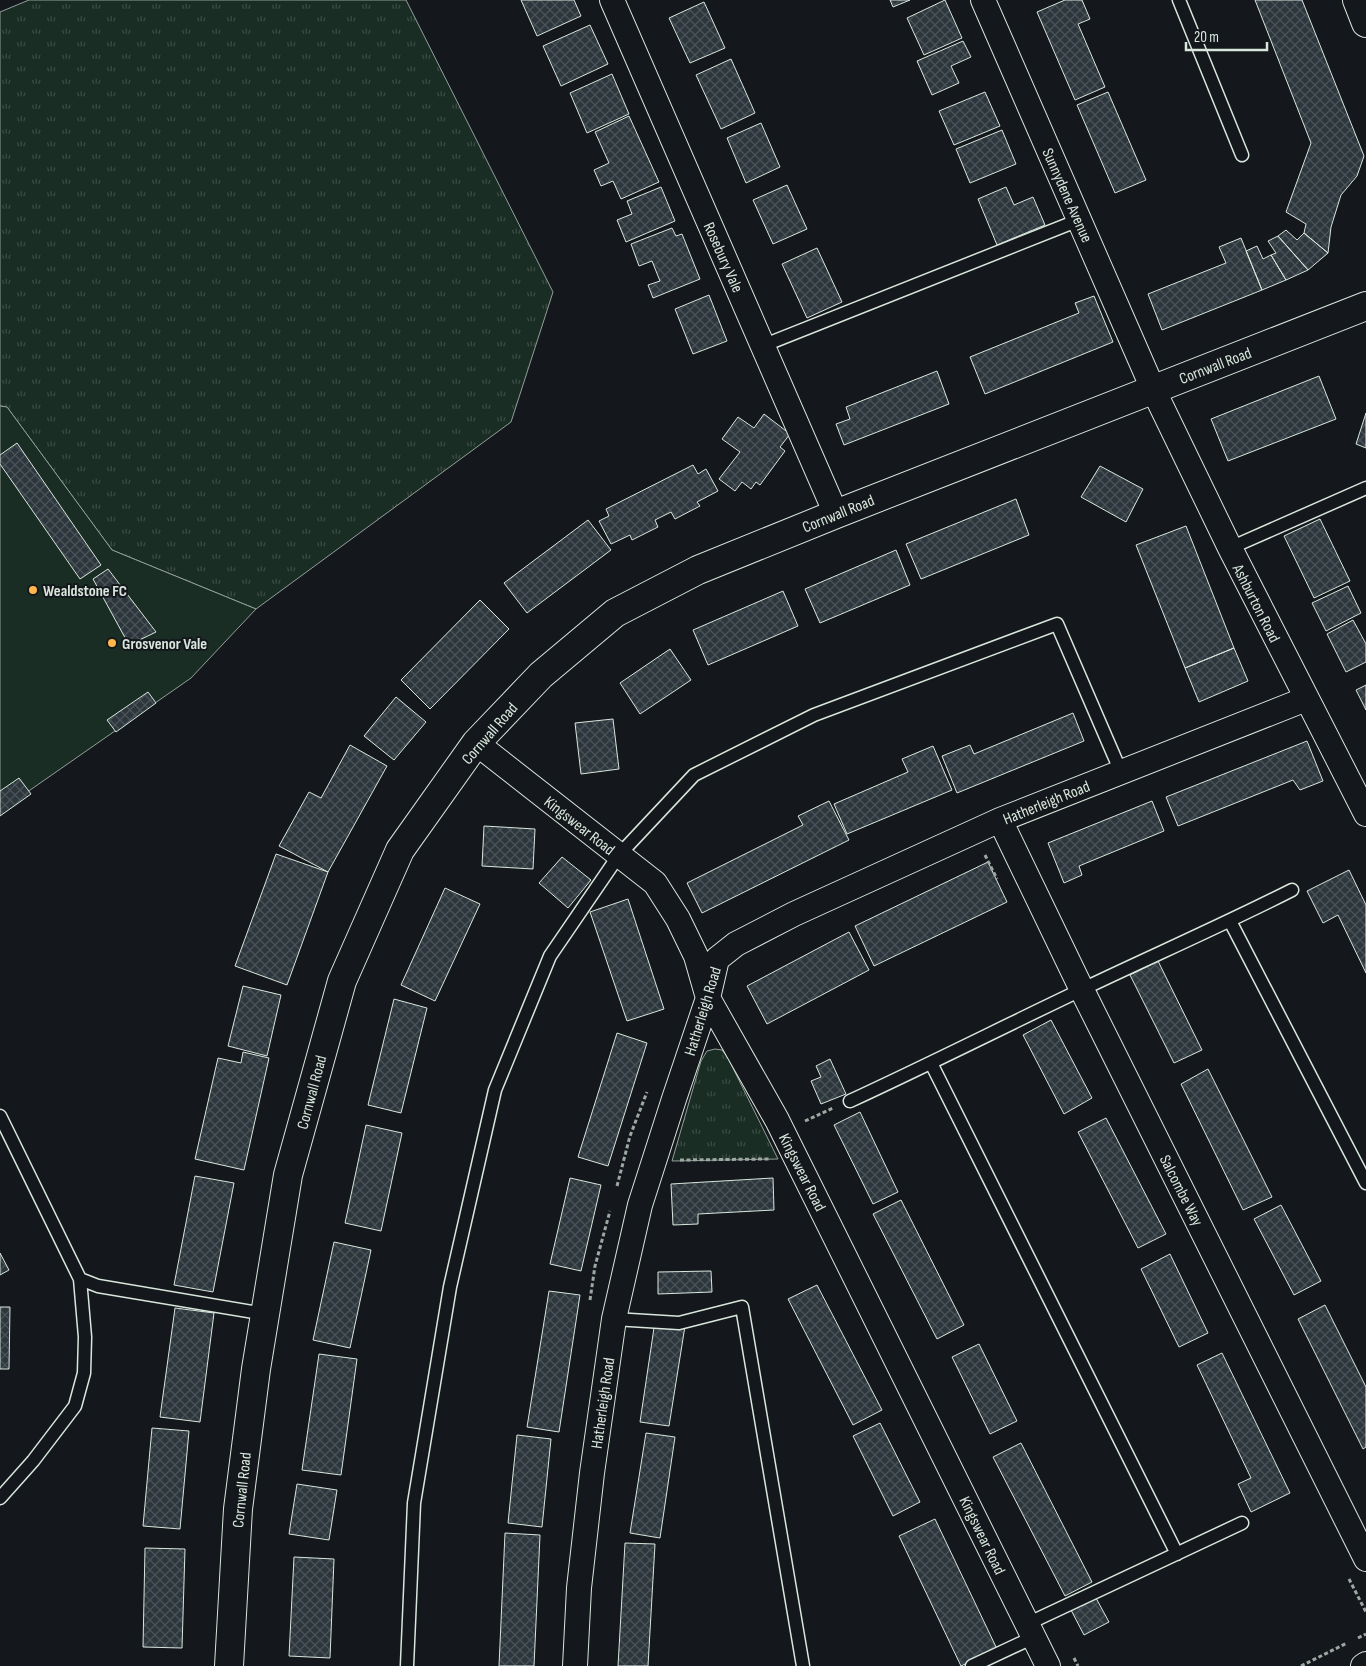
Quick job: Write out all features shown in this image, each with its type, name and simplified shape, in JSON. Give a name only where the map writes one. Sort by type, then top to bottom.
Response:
[{"type":"street","name":"Rosebury Vale","points":[[612,0],[836,514]]},
{"type":"street","name":"Sunnydene Avenue","points":[[982,0],[1153,389]]},
{"type":"street","points":[[1357,0],[1366,23]]},
{"type":"street","name":"Cornwall Road","points":[[228,1666],[238,1509],[256,1368],[288,1175],[342,981],[400,850],[476,744],[541,675],[615,613],[698,570],[1366,306]]},
{"type":"street","name":"Ashburton Road","points":[[1153,389],[1306,700],[1366,814]]},
{"type":"street","name":"Hatherleigh Road","points":[[575,1666],[579,1588],[592,1473],[614,1319],[640,1205],[708,998],[717,959],[736,944],[794,914],[1000,820],[1306,700]]},
{"type":"street","name":"Kingswear Road","points":[[476,744],[655,883],[678,919],[696,956],[708,998],[777,1120],[1048,1666]]},
{"type":"street","name":"Salcombe Way","points":[[1000,820],[1082,990],[1366,1559]]},
{"type":"street","points":[[1362,1666],[1366,1664]]},
{"type":"lane","points":[[1179,0],[1242,155]]},
{"type":"lane","points":[[762,346],[1079,220]]},
{"type":"lane","points":[[1230,548],[1366,488]]},
{"type":"lane","points":[[407,1666],[414,1503],[450,1287],[494,1090],[550,956],[619,855],[694,775],[814,715],[1056,624],[1121,772]]},
{"type":"lane","points":[[850,1100],[932,1063],[1292,890]]},
{"type":"lane","points":[[1230,921],[1366,1183]]},
{"type":"lane","points":[[932,1063],[1177,1554]]},
{"type":"lane","points":[[0,1116],[80,1278],[85,1337],[84,1373],[75,1406],[33,1461],[0,1498]]},
{"type":"lane","points":[[80,1278],[98,1286],[265,1314]]},
{"type":"lane","points":[[614,1319],[679,1323],[742,1307],[803,1666]]},
{"type":"lane","points":[[972,1666],[1031,1630],[1177,1554],[1242,1523]]},
{"type":"path","points":[[798,1124],[850,1100]]},
{"type":"path","points":[[674,1160],[778,1159]]},
{"type":"path","points":[[1301,1666],[1366,1634]]},
{"type":"green space","points":[[29,0],[406,0],[553,292],[511,422],[256,609],[112,550],[7,407],[0,406],[0,12]]},
{"type":"green space","name":"Grosvenor Vale","points":[[0,406],[7,407],[112,550],[256,609],[191,678],[0,811]]},
{"type":"green space","points":[[722,1050],[728,1058],[778,1159],[672,1161],[701,1061],[707,1051]]},
{"type":"building","points":[[521,0],[574,0],[581,16],[537,36]]},
{"type":"building","points":[[890,0],[910,0],[893,7]]},
{"type":"building","points":[[945,0],[962,38],[924,55],[907,18]]},
{"type":"building","points":[[1065,0],[1082,0],[1090,19],[1078,24],[1105,87],[1075,100],[1037,12]]},
{"type":"building","points":[[1255,0],[1302,0],[1364,156],[1357,176],[1341,195],[1331,227],[1328,253],[1304,233],[1306,224],[1286,212],[1311,143]]},
{"type":"building","points":[[704,2],[725,48],[690,63],[669,18]]},
{"type":"building","points":[[590,25],[608,64],[561,86],[543,46]]},
{"type":"building","points":[[963,41],[971,57],[951,66],[959,83],[932,95],[917,61]]},
{"type":"building","points":[[731,59],[755,113],[721,129],[696,75]]},
{"type":"building","points":[[612,74],[629,114],[587,133],[570,93]]},
{"type":"building","points":[[985,92],[1000,126],[954,145],[939,111]]},
{"type":"building","points":[[1108,92],[1146,180],[1115,193],[1077,105]]},
{"type":"building","points":[[629,116],[659,182],[621,199],[613,181],[601,186],[594,170],[609,163],[595,132]]},
{"type":"building","points":[[761,123],[780,167],[746,183],[727,138]]},
{"type":"building","points":[[1002,130],[1016,164],[970,183],[956,149]]},
{"type":"building","points":[[787,185],[807,229],[773,244],[753,200]]},
{"type":"building","points":[[661,187],[675,221],[626,242],[617,220],[632,214],[627,201]]},
{"type":"building","points":[[1006,187],[1014,205],[1033,197],[1045,225],[997,245],[978,199]]},
{"type":"building","points":[[672,228],[676,236],[682,234],[700,279],[653,298],[648,285],[660,281],[652,261],[639,266],[631,244]]},
{"type":"building","points":[[1286,230],[1297,240],[1304,233],[1328,253],[1308,270],[1278,236]]},
{"type":"building","points":[[1278,236],[1308,270],[1286,280],[1271,255],[1276,253],[1268,241]]},
{"type":"building","points":[[1241,238],[1262,290],[1162,330],[1148,294],[1226,263],[1219,247]]},
{"type":"building","points":[[1257,246],[1263,259],[1271,255],[1286,280],[1262,290],[1246,251]]},
{"type":"building","points":[[817,248],[842,302],[807,318],[782,264]]},
{"type":"building","points":[[709,295],[727,341],[693,354],[675,309]]},
{"type":"building","points":[[1094,296],[1113,342],[985,394],[970,357],[1079,313],[1075,303]]},
{"type":"building","points":[[937,371],[949,404],[844,445],[836,424],[850,419],[846,407]]},
{"type":"building","points":[[1319,376],[1336,419],[1228,461],[1211,419]]},
{"type":"building","points":[[1366,413],[1366,448],[1356,444]]},
{"type":"building","points":[[764,414],[790,434],[780,447],[785,451],[760,485],[756,482],[751,489],[742,482],[735,491],[719,479],[740,452],[722,439],[738,417],[754,428]]},
{"type":"building","points":[[17,443],[101,565],[80,579],[0,464],[0,455]]},
{"type":"building","points":[[693,465],[698,474],[706,469],[718,491],[697,502],[700,506],[675,519],[671,512],[655,520],[658,527],[632,540],[630,535],[611,544],[599,521],[609,516],[606,509]]},
{"type":"building","points":[[1100,466],[1143,489],[1126,522],[1081,497]]},
{"type":"building","points":[[1016,499],[1029,535],[921,579],[906,544]]},
{"type":"building","points":[[1320,519],[1350,581],[1314,598],[1284,536]]},
{"type":"building","points":[[588,520],[611,550],[527,613],[504,583]]},
{"type":"building","points":[[1186,526],[1234,648],[1185,668],[1136,545]]},
{"type":"building","points":[[896,550],[910,585],[820,623],[805,589]]},
{"type":"building","points":[[108,569],[156,632],[129,645],[93,579]]},
{"type":"building","points":[[1348,586],[1361,613],[1326,631],[1312,603]]},
{"type":"building","points":[[783,591],[798,626],[708,665],[693,630]]},
{"type":"building","points":[[480,600],[509,629],[430,709],[401,680]]},
{"type":"building","points":[[1353,620],[1366,644],[1366,662],[1346,672],[1327,634]]},
{"type":"building","points":[[1234,648],[1248,681],[1199,702],[1185,668]]},
{"type":"building","points":[[670,649],[691,680],[640,714],[620,683]]},
{"type":"building","points":[[1366,685],[1366,710],[1356,690]]},
{"type":"building","points":[[148,692],[156,703],[116,732],[107,720]]},
{"type":"building","points":[[396,697],[426,722],[394,760],[364,736]]},
{"type":"building","points":[[1073,713],[1084,741],[957,793],[942,756],[970,745],[974,754]]},
{"type":"building","points":[[613,719],[619,769],[581,774],[575,723]]},
{"type":"building","points":[[1307,741],[1323,781],[1300,790],[1293,780],[1178,826],[1166,797]]},
{"type":"building","points":[[350,745],[387,766],[328,872],[279,846],[309,792],[321,798]]},
{"type":"building","points":[[933,746],[952,790],[847,834],[834,804],[908,772],[902,759]]},
{"type":"building","points":[[19,778],[31,794],[0,816],[0,791]]},
{"type":"building","points":[[829,801],[849,840],[702,913],[687,883],[803,825],[798,816]]},
{"type":"building","points":[[1152,801],[1164,831],[1079,866],[1082,875],[1064,883],[1048,843]]},
{"type":"building","points":[[484,826],[535,829],[533,869],[482,866]]},
{"type":"building","points":[[276,854],[328,872],[287,985],[235,966]]},
{"type":"building","points":[[562,857],[591,880],[568,908],[539,883]]},
{"type":"building","points":[[988,862],[1007,902],[874,966],[855,926]]},
{"type":"building","points":[[1349,870],[1366,905],[1366,973],[1338,915],[1323,923],[1307,891]]},
{"type":"building","points":[[445,888],[480,904],[435,1001],[401,985]]},
{"type":"building","points":[[628,899],[664,1009],[627,1021],[590,912]]},
{"type":"building","points":[[849,932],[869,970],[767,1024],[747,986]]},
{"type":"building","points":[[1158,961],[1202,1050],[1174,1063],[1130,975]]},
{"type":"building","points":[[243,986],[281,995],[267,1056],[228,1046]]},
{"type":"building","points":[[394,999],[427,1008],[401,1113],[368,1105]]},
{"type":"building","points":[[1051,1020],[1092,1098],[1064,1114],[1023,1035]]},
{"type":"building","points":[[617,1033],[647,1043],[608,1166],[578,1157]]},
{"type":"building","points":[[243,1052],[269,1058],[244,1170],[195,1159],[218,1058],[241,1063]]},
{"type":"building","points":[[830,1059],[846,1094],[821,1104],[811,1081],[821,1077],[816,1066]]},
{"type":"building","points":[[1208,1069],[1272,1197],[1243,1210],[1181,1084]]},
{"type":"building","points":[[860,1112],[898,1192],[873,1204],[834,1125]]},
{"type":"building","points":[[1106,1118],[1166,1234],[1138,1248],[1078,1132]]},
{"type":"building","points":[[366,1125],[402,1133],[381,1231],[345,1223]]},
{"type":"building","points":[[195,1176],[234,1183],[213,1292],[174,1285]]},
{"type":"building","points":[[570,1178],[601,1185],[581,1271],[550,1264]]},
{"type":"building","points":[[773,1178],[774,1210],[698,1214],[698,1224],[673,1225],[671,1184]]},
{"type":"building","points":[[901,1200],[964,1325],[937,1339],[873,1214]]},
{"type":"building","points":[[1281,1205],[1321,1281],[1294,1295],[1254,1219]]},
{"type":"building","points":[[334,1242],[371,1250],[350,1348],[313,1340]]},
{"type":"building","points":[[0,1253],[9,1270],[0,1275]]},
{"type":"building","points":[[1170,1254],[1208,1333],[1179,1347],[1141,1269]]},
{"type":"building","points":[[711,1271],[712,1292],[658,1294],[658,1272]]},
{"type":"building","points":[[817,1285],[882,1410],[853,1425],[788,1299]]},
{"type":"building","points":[[549,1291],[580,1295],[559,1432],[527,1427]]},
{"type":"building","points":[[1325,1305],[1366,1387],[1366,1447],[1363,1449],[1298,1319]]},
{"type":"building","points":[[0,1307],[10,1307],[9,1369],[0,1369]]},
{"type":"building","points":[[175,1308],[214,1313],[200,1422],[160,1417]]},
{"type":"building","points":[[655,1321],[685,1326],[669,1426],[640,1422]]},
{"type":"building","points":[[979,1344],[1017,1421],[990,1434],[952,1357]]},
{"type":"building","points":[[1222,1353],[1290,1493],[1251,1512],[1238,1484],[1251,1478],[1197,1365]]},
{"type":"building","points":[[319,1354],[357,1359],[341,1475],[302,1470]]},
{"type":"building","points":[[880,1423],[920,1502],[893,1516],[853,1436]]},
{"type":"building","points":[[152,1428],[189,1431],[180,1529],[143,1526]]},
{"type":"building","points":[[646,1433],[675,1437],[660,1538],[630,1533]]},
{"type":"building","points":[[517,1435],[551,1439],[542,1527],[508,1523]]},
{"type":"building","points":[[1021,1443],[1092,1582],[1065,1596],[993,1457]]},
{"type":"building","points":[[297,1484],[337,1490],[329,1540],[289,1534]]},
{"type":"building","points":[[935,1519],[997,1649],[961,1666],[899,1536]]},
{"type":"building","points":[[505,1533],[540,1535],[534,1666],[499,1666]]},
{"type":"building","points":[[625,1543],[655,1544],[648,1666],[618,1666]]},
{"type":"building","points":[[145,1548],[185,1549],[182,1648],[143,1647]]},
{"type":"building","points":[[294,1557],[334,1559],[330,1658],[289,1656]]},
{"type":"building","points":[[1096,1598],[1109,1622],[1084,1635],[1071,1610]]},
{"type":"place","name":"Wealdstone FC","points":[[33,590]]},
{"type":"place","name":"Grosvenor Vale","points":[[112,643]]}]
